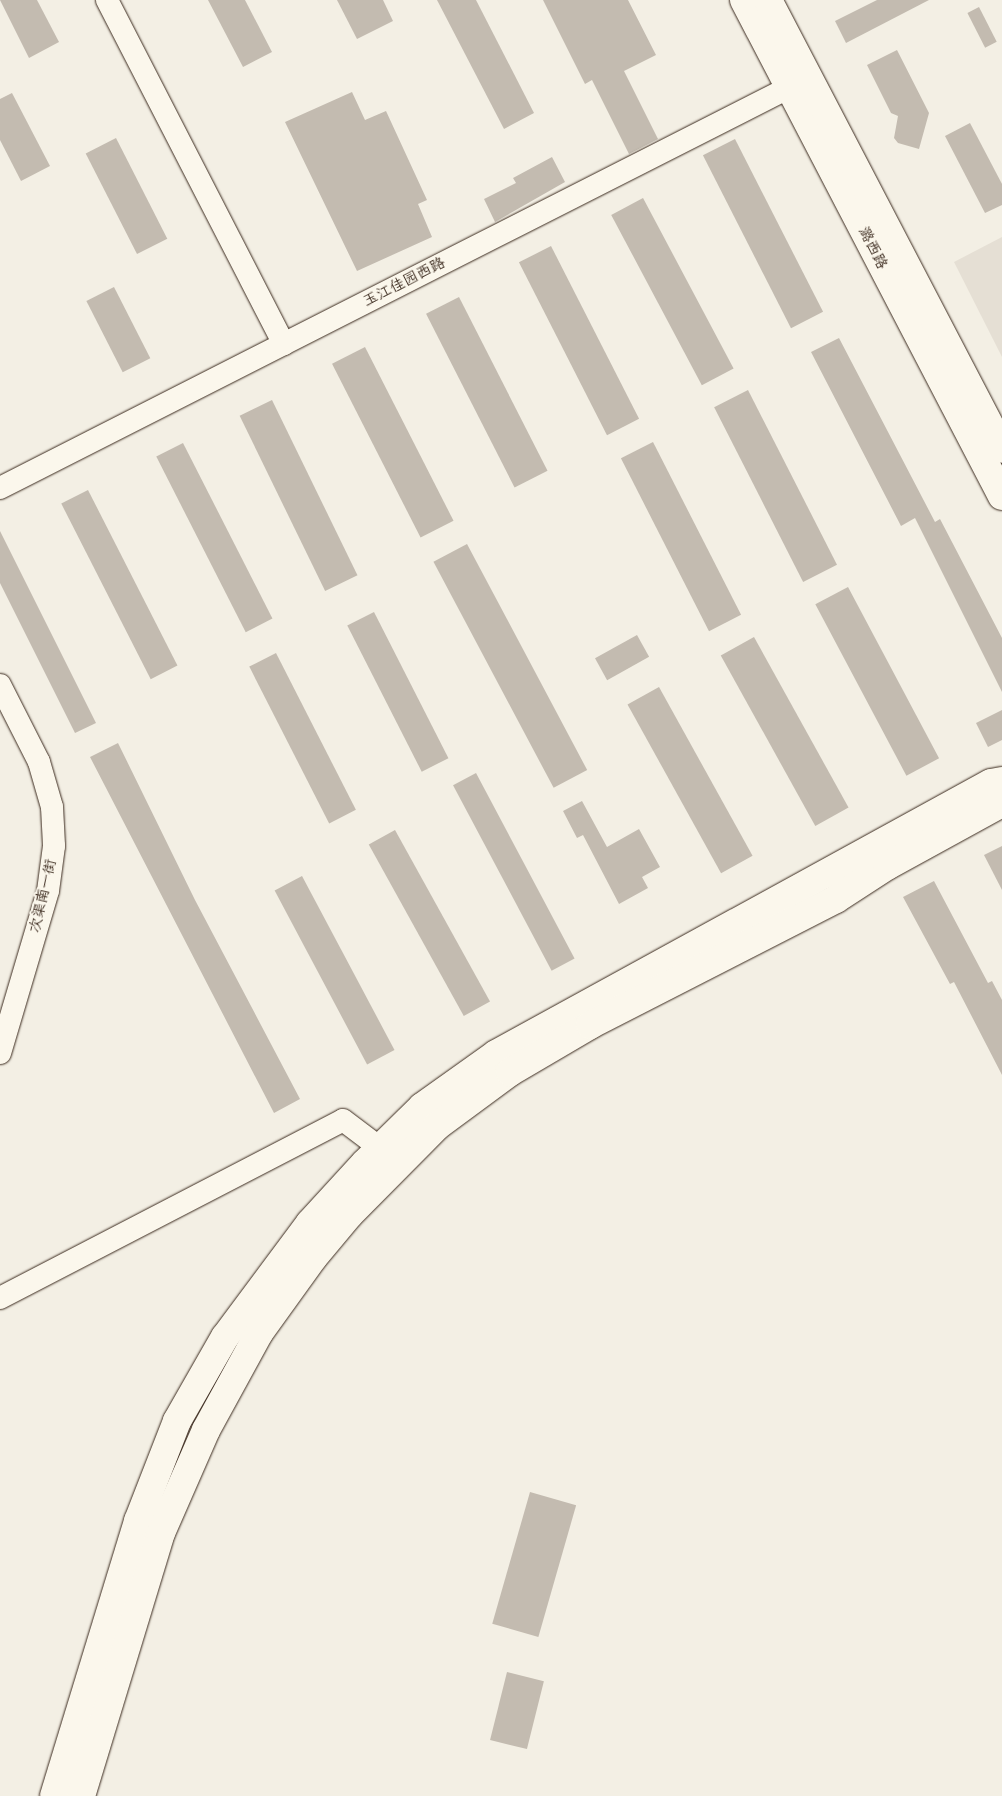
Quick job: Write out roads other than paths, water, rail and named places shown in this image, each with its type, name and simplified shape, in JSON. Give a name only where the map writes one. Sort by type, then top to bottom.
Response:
[{"type":"main road","name":"潞西路","points":[[744,0],[799,82],[1002,449]]},
{"type":"main road","name":"潞西路","points":[[768,0],[799,82],[1002,496]]},
{"type":"main road","points":[[54,1796],[138,1521],[178,1421],[225,1336],[310,1223],[380,1148],[422,1107],[496,1054],[543,1026],[992,783],[1002,780]]},
{"type":"main road","points":[[81,1796],[161,1533],[206,1430],[259,1333],[313,1258],[349,1215],[437,1126],[526,1062],[590,1025],[836,899],[887,866],[1002,803]]},
{"type":"street","points":[[107,0],[284,344]]},
{"type":"street","name":"玉江佳园西路","points":[[0,488],[799,82]]},
{"type":"street","name":"次渠南一街","points":[[0,685],[39,762],[52,807],[54,846],[48,891],[0,1054]]},
{"type":"street","points":[[0,1298],[343,1120],[380,1148]]}]
